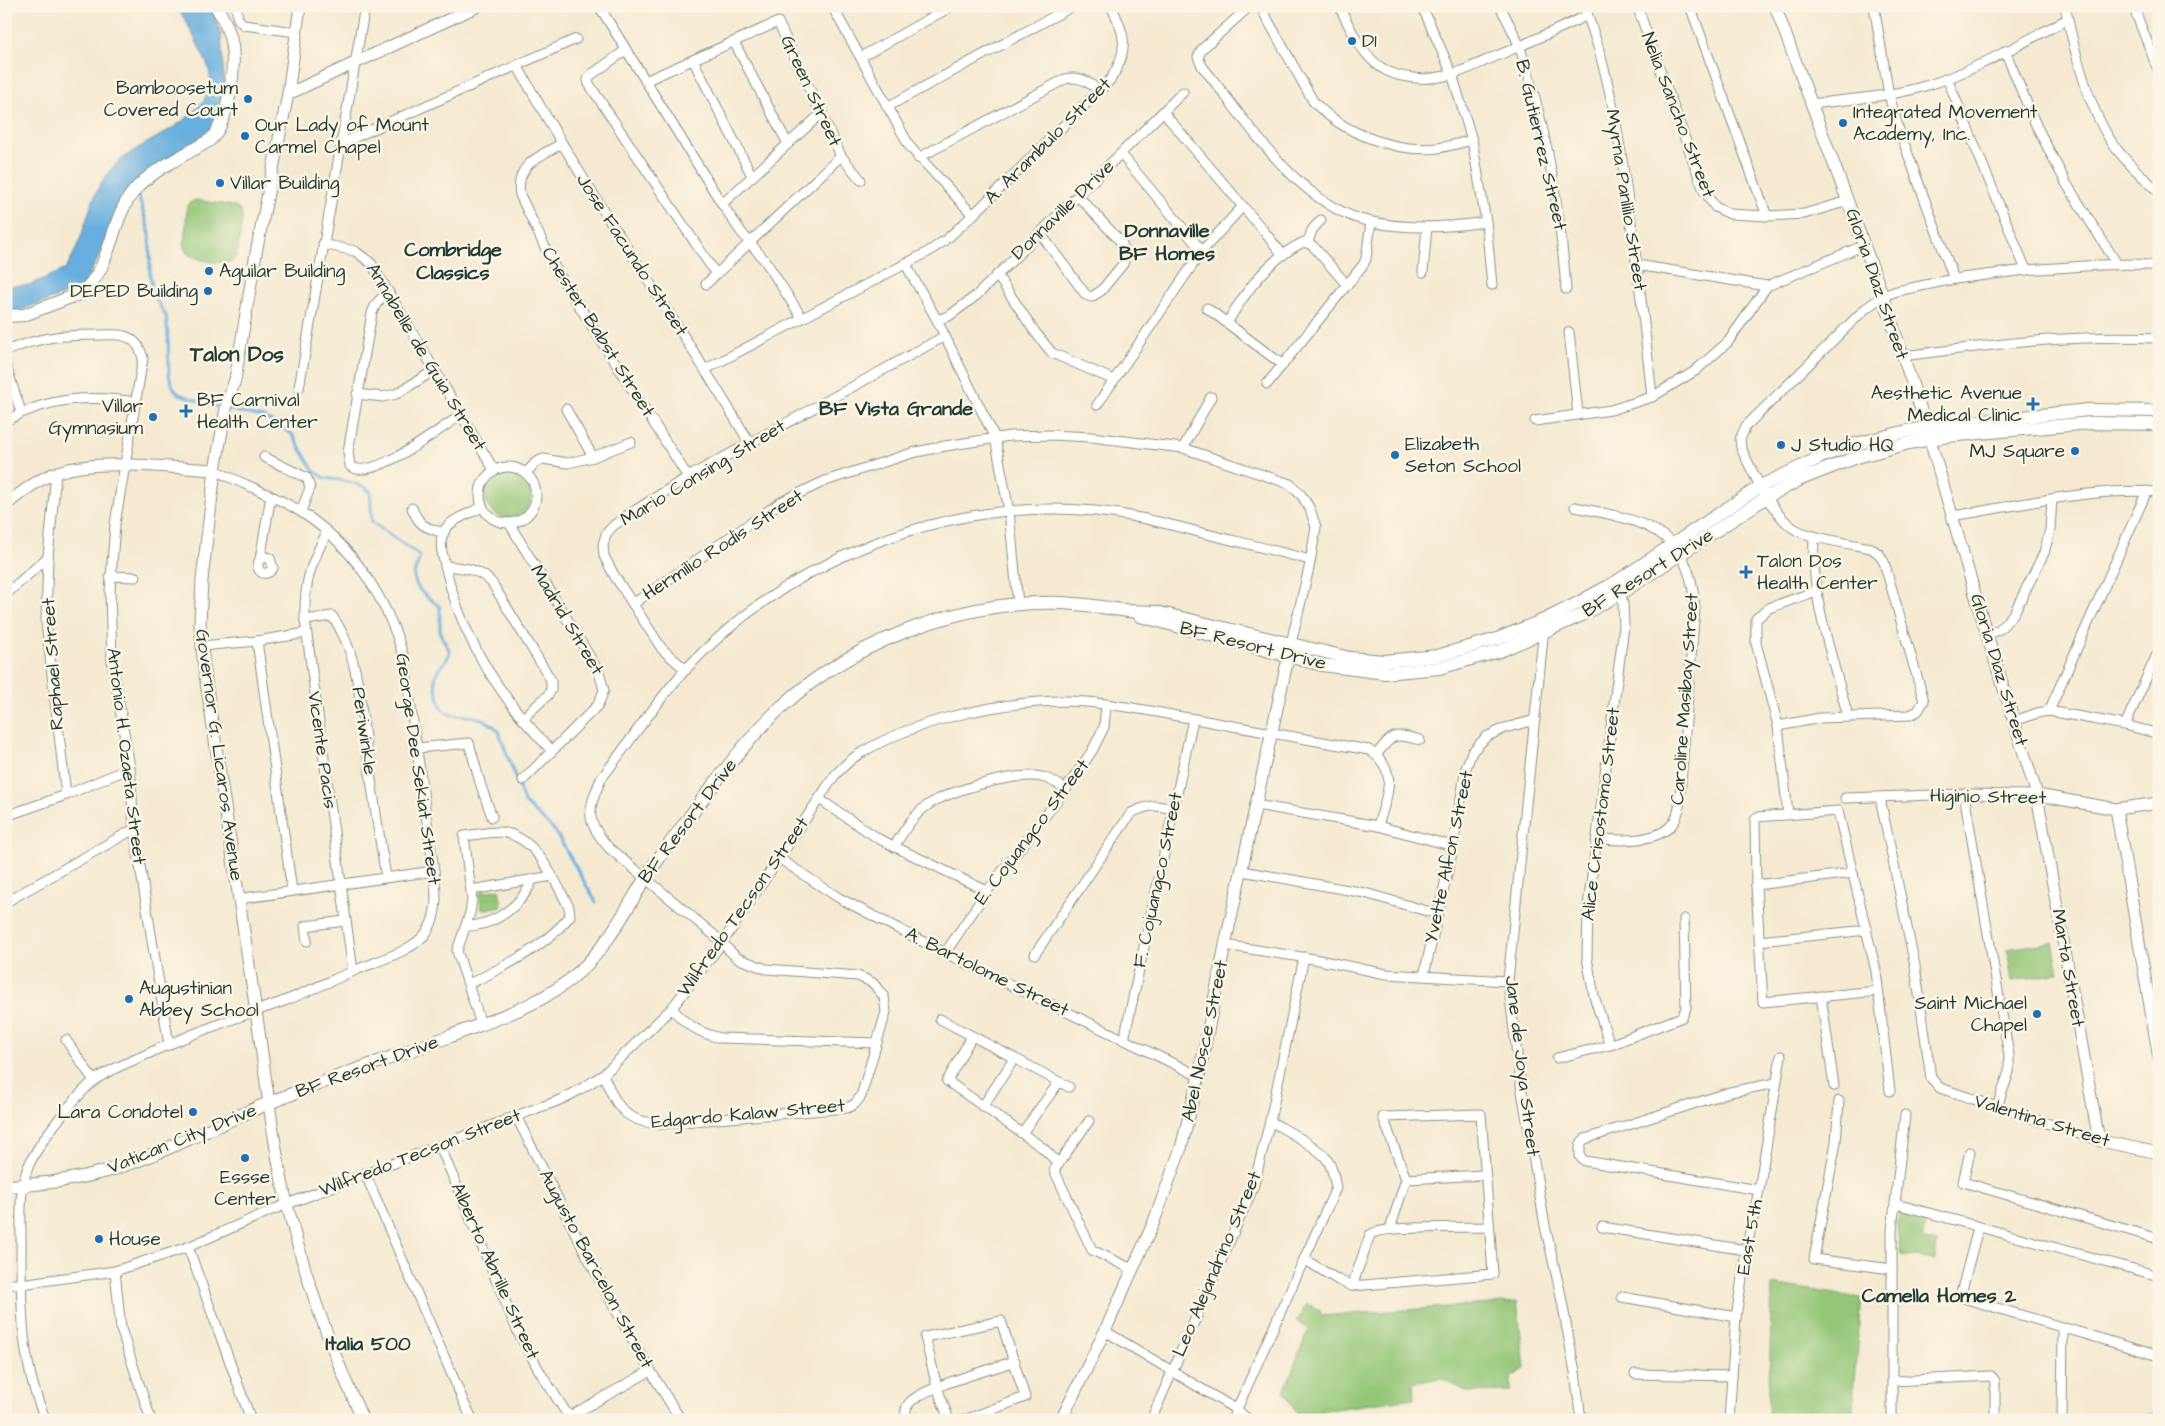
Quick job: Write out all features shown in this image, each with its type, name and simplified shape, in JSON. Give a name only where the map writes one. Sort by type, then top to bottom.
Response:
[{"type":"main road","points":[[6,316],[24,315],[86,290],[99,271],[122,211],[134,190],[157,173],[210,140],[221,125],[231,86],[232,45],[216,6]]},
{"type":"main road","name":"BF Resort Drive","points":[[1133,612],[1144,618],[1331,667],[1385,673],[1439,668],[1500,651],[1544,633],[1619,588],[1764,492],[1821,457],[1852,445],[2088,410],[2159,410]]},
{"type":"main road","name":"BF Resort Drive","points":[[1929,433],[2090,423],[2159,424]]},
{"type":"main road","name":"BF Resort Drive","points":[[268,1104],[481,1024],[529,1005],[558,990],[583,968],[606,941],[646,876],[728,767],[768,720],[806,687],[832,668],[876,644],[916,627],[965,613],[1018,604],[1060,603],[1100,606],[1133,612],[1156,612],[1350,658],[1384,661],[1424,659],[1497,639],[1619,588]]},
{"type":"main road","name":"Vatican City Drive","points":[[6,1186],[23,1186],[82,1178],[111,1170],[154,1154],[268,1104]]},
{"type":"street","points":[[236,6],[238,19],[244,25],[296,32]]},
{"type":"street","name":"Governor G. Licaros Avenue","points":[[300,6],[288,94],[256,253],[235,380],[226,409],[215,470],[202,580],[201,646],[256,1011],[268,1104],[287,1204],[309,1281],[335,1353],[363,1420]]},
{"type":"street","points":[[299,388],[365,6]]},
{"type":"street","points":[[288,94],[478,6]]},
{"type":"street","points":[[599,6],[722,204],[749,243],[766,262],[802,318]]},
{"type":"street","points":[[832,6],[902,136],[918,158],[974,215]]},
{"type":"street","points":[[860,57],[952,6]]},
{"type":"street","points":[[887,107],[1073,6]]},
{"type":"street","name":"A. Arambulo Street","points":[[706,370],[928,252],[974,215],[1112,79],[1121,63],[1125,45],[1121,26],[1111,6]]},
{"type":"street","points":[[1250,6],[1202,49],[1198,57],[1278,160],[1299,182],[1340,211],[1371,222],[1442,228],[1486,222]]},
{"type":"street","points":[[1260,6],[1313,102],[1338,123],[1360,133],[1412,149],[1438,148],[1472,140]]},
{"type":"street","points":[[1339,6],[1368,57],[1382,68],[1401,76],[1435,78],[1452,74],[1519,47],[1588,15]]},
{"type":"street","points":[[1422,6],[1452,74],[1472,140],[1486,222],[1492,285]]},
{"type":"street","name":"B. Gutierrez Street","points":[[1500,6],[1519,47],[1536,108],[1562,236],[1566,289]]},
{"type":"street","name":"Myrna Panlilio Street","points":[[1584,6],[1604,64],[1618,132],[1637,265],[1652,397]]},
{"type":"street","name":"Nelia Sancho Street","points":[[1637,6],[1701,183],[1715,207],[1730,214],[1767,216],[1804,214],[1848,201]]},
{"type":"street","points":[[1690,6],[1767,216]]},
{"type":"street","name":"Gloria Diaz Street","points":[[1775,6],[1865,245],[1929,433],[1952,516],[2037,795]]},
{"type":"street","points":[[2065,6],[2094,108],[2101,124],[2122,155],[2159,192]]},
{"type":"street","points":[[2133,6],[2159,72]]},
{"type":"street","points":[[1875,7],[1888,95],[1954,279]]},
{"type":"street","points":[[1812,104],[1888,95],[1926,86],[2005,51],[2068,19]]},
{"type":"street","name":"Green Street","points":[[645,81],[778,22],[841,156],[860,180]]},
{"type":"street","points":[[340,144],[576,40]]},
{"type":"street","points":[[734,42],[788,144]]},
{"type":"street","points":[[626,50],[588,79],[592,91],[716,274]]},
{"type":"street","points":[[2005,51],[2036,125],[2066,183],[2117,264]]},
{"type":"street","points":[[693,60],[752,176]]},
{"type":"street","name":"Jose Facundo Street","points":[[517,65],[561,144],[706,370],[749,442]]},
{"type":"street","points":[[918,158],[1064,79],[1074,76],[1083,79],[1100,91]]},
{"type":"street","points":[[1947,78],[2026,270]]},
{"type":"street","name":"Donnaville Drive","points":[[937,320],[949,316],[997,275],[1183,92]]},
{"type":"street","points":[[1163,112],[1283,255]]},
{"type":"street","points":[[722,204],[822,113]]},
{"type":"street","name":"Chester Babst Street","points":[[561,144],[532,161],[523,171],[518,183],[520,195],[555,268],[688,477]]},
{"type":"street","points":[[1121,154],[1202,251]]},
{"type":"street","points":[[706,284],[841,156]]},
{"type":"street","points":[[1040,233],[1086,295],[1091,297],[1101,290],[1123,264],[1126,254],[1121,242],[1078,196]]},
{"type":"street","points":[[1097,405],[1202,251],[1243,206]]},
{"type":"street","points":[[1308,242],[1312,230],[1321,220]]},
{"type":"street","points":[[1267,384],[1366,259],[1371,222]]},
{"type":"street","points":[[1423,272],[1427,227]]},
{"type":"street","points":[[1308,242],[1347,285]]},
{"type":"street","points":[[1227,323],[1244,294],[1257,278],[1297,245],[1308,242]]},
{"type":"street","name":"Annabelle de Guia Street","points":[[323,244],[346,248],[364,256],[371,263],[494,470]]},
{"type":"street","points":[[1637,265],[1767,286],[1865,245]]},
{"type":"street","points":[[905,263],[937,320],[995,438],[1009,511],[1018,604]]},
{"type":"street","points":[[1778,726],[1820,718],[1910,714],[1918,711],[1924,701],[1884,562],[1879,554],[1871,548],[1814,536],[1794,528],[1764,492],[1741,448],[1740,439],[1746,426],[1865,309],[1883,296],[1914,286],[2026,270],[2117,264],[2159,266]]},
{"type":"street","points":[[997,275],[1035,332],[1052,352],[1114,380]]},
{"type":"street","points":[[1535,421],[1611,410],[1652,397],[1695,371],[1728,342],[1767,286]]},
{"type":"street","points":[[388,291],[376,304],[372,313],[347,459],[350,466],[355,470],[361,470],[392,460],[461,415]]},
{"type":"street","points":[[1206,308],[1282,365]]},
{"type":"street","points":[[1569,332],[1578,414]]},
{"type":"street","name":"Antonio H. Ozaeta Street","points":[[6,351],[26,342],[59,335],[120,335],[136,342],[143,358],[115,524],[110,576],[112,661],[130,768],[134,829],[169,1045]]},
{"type":"street","name":"Mario Consing Street","points":[[686,670],[662,649],[614,575],[604,556],[603,544],[606,534],[613,526],[688,477],[945,336]]},
{"type":"street","points":[[1903,356],[2018,342],[2112,336],[2159,338]]},
{"type":"street","points":[[6,366],[21,412]]},
{"type":"street","points":[[357,394],[383,397],[396,394],[435,370]]},
{"type":"street","points":[[1184,448],[1211,397]]},
{"type":"street","points":[[6,421],[21,412],[53,402],[80,398],[107,398],[136,402]]},
{"type":"street","points":[[566,409],[593,457]]},
{"type":"street","name":"Hermilio Rodis Street","points":[[633,604],[781,502],[825,481],[912,453],[995,438],[1042,435],[1091,437],[1184,448],[1290,484],[1302,496],[1310,509],[1316,527],[1291,643]]},
{"type":"street","points":[[526,473],[535,463],[543,459],[568,463],[593,457],[631,442]]},
{"type":"street","points":[[264,456],[307,478],[310,488],[301,512]]},
{"type":"street","points":[[6,505],[38,481],[56,472],[90,465],[215,470]]},
{"type":"street","points":[[510,466],[526,473],[532,480],[536,490],[533,508],[527,516],[518,521],[509,523],[493,519],[482,507],[479,496],[481,486],[486,477],[494,470],[510,466]]},
{"type":"street","name":"George Dee Sekiat Street","points":[[46,1420],[36,1399],[27,1364],[21,1284],[23,1186],[29,1165],[42,1142],[63,1115],[94,1081],[110,1071],[405,949],[428,931],[433,918],[436,899],[434,871],[404,658],[382,602],[354,558],[327,532],[301,512],[215,470]]},
{"type":"street","name":"Raphael Street","points":[[56,472],[48,557],[46,622],[50,676],[66,795]]},
{"type":"street","points":[[1952,516],[2122,491],[2159,492]]},
{"type":"street","points":[[2049,711],[2147,491]]},
{"type":"street","points":[[260,559],[271,496]]},
{"type":"street","points":[[1988,635],[2000,628],[2014,614],[2044,553],[2050,530],[2052,500]]},
{"type":"street","points":[[482,507],[452,523],[444,533],[441,546],[445,566],[457,607],[478,654],[512,708],[552,751]]},
{"type":"street","name":"Caroline Masibay Street","points":[[1575,507],[1632,519],[1648,525],[1677,550],[1689,573],[1694,588],[1695,608],[1679,808],[1673,824],[1660,833],[1645,838],[1625,840],[1597,838]]},
{"type":"street","points":[[412,508],[417,520],[424,527],[444,533]]},
{"type":"street","name":"Edgardo Kalaw Street","points":[[603,1075],[618,1108],[628,1117],[644,1123],[660,1124],[847,1108],[855,1104],[862,1096],[886,1012],[884,997],[873,982],[858,976],[766,969],[737,958],[646,876],[609,848],[595,832],[590,817],[592,800],[601,779],[686,670],[744,616],[786,586],[836,560],[880,541],[922,527],[1009,511],[1094,510],[1139,516],[1310,560]]},
{"type":"street","name":"Madrid Street","points":[[509,523],[603,682],[604,690],[598,705],[523,780]]},
{"type":"street","name":"Vicente Pacis","points":[[327,532],[307,579],[305,620],[353,971]]},
{"type":"street","points":[[1814,536],[1813,555],[1816,591],[1848,717]]},
{"type":"street","points":[[6,594],[48,557]]},
{"type":"street","points":[[445,566],[476,570],[488,579],[551,680],[552,690],[522,719]]},
{"type":"street","points":[[110,576],[136,577]]},
{"type":"street","name":"Alice Crisostomo Street","points":[[1610,1045],[1594,996],[1587,958],[1588,907],[1624,626],[1619,588]]},
{"type":"street","points":[[1788,814],[1778,726],[1756,643],[1756,619],[1769,608],[1816,591]]},
{"type":"street","name":"Periwinkle","points":[[305,620],[332,616],[349,646],[357,686],[386,878]]},
{"type":"street","name":"Jane de Joya Street","points":[[1544,620],[1508,981],[1521,1088],[1545,1226],[1560,1291],[1575,1372],[1581,1420]]},
{"type":"street","points":[[201,646],[257,641],[306,633]]},
{"type":"street","points":[[257,641],[292,891]]},
{"type":"street","name":"Abel Nosce Street","points":[[1060,1420],[1105,1331],[1153,1224],[1181,1148],[1199,1076],[1225,945],[1291,643]]},
{"type":"street","points":[[2125,725],[2159,650]]},
{"type":"street","name":"Wilfredo Tecson Street","points":[[6,1284],[21,1284],[115,1271],[188,1247],[365,1172],[440,1146],[516,1116],[557,1103],[603,1075],[672,1008],[722,943],[835,775],[859,754],[888,739],[920,727],[976,711],[1020,704],[1068,701],[1106,704],[1272,733]]},
{"type":"street","name":"E. Cojuangco Street","points":[[945,953],[987,891],[1066,789],[1092,751],[1104,727],[1106,704]]},
{"type":"street","points":[[2015,721],[2049,711],[2125,725],[2159,734]]},
{"type":"street","name":"F. Cojuangco Street","points":[[1124,1040],[1172,809],[1193,719]]},
{"type":"street","name":"Yvette Alfon Street","points":[[1424,975],[1436,914],[1453,846],[1466,768],[1472,752],[1486,737],[1535,720]]},
{"type":"street","points":[[1272,733],[1369,750],[1376,755],[1387,766],[1390,784],[1378,826]]},
{"type":"street","points":[[1376,755],[1390,737],[1398,734],[1420,740]]},
{"type":"street","points":[[417,748],[469,743],[492,816]]},
{"type":"street","points":[[6,815],[66,795],[130,768]]},
{"type":"street","points":[[894,847],[910,821],[928,805],[954,793],[982,784],[1026,777],[1042,777],[1066,789]]},
{"type":"street","points":[[1964,794],[2009,1055],[2009,1072],[1997,1107]]},
{"type":"street","name":"Higinio Street","points":[[1845,798],[1964,794],[2037,795],[2116,809],[2159,804]]},
{"type":"street","name":"Marta Street","points":[[2037,795],[2094,1118],[2101,1141]]},
{"type":"street","name":"Valentina Street","points":[[1880,798],[1915,966],[1930,1078],[1940,1088],[1997,1107],[2101,1141],[2159,1153]]},
{"type":"street","points":[[819,799],[879,839],[987,891]]},
{"type":"street","points":[[1035,954],[1131,814],[1146,806],[1159,805],[1172,809]]},
{"type":"street","points":[[1256,805],[1378,826],[1453,846]]},
{"type":"street","points":[[2116,809],[2159,1058]]},
{"type":"street","points":[[1878,991],[1770,1002],[1763,1000],[1756,886],[1755,820],[1760,816],[1838,811],[1867,930],[1878,991],[1890,1091]]},
{"type":"street","points":[[6,902],[134,829]]},
{"type":"street","points":[[469,984],[524,955],[563,926],[570,916],[569,907],[540,857],[526,843],[514,835],[500,832],[464,836],[472,900],[466,926],[457,951],[481,1024]]},
{"type":"street","name":"A. Bartolome Street","points":[[780,859],[839,898],[945,953],[1199,1076]]},
{"type":"street","points":[[238,899],[434,871]]},
{"type":"street","points":[[1242,871],[1365,893],[1436,914]]},
{"type":"street","points":[[1756,886],[1853,873]]},
{"type":"street","points":[[472,890],[552,876]]},
{"type":"street","points":[[466,926],[478,926],[489,923],[519,903],[533,879]]},
{"type":"street","points":[[1556,1058],[1610,1045],[1682,1017],[1686,1008],[1684,919]]},
{"type":"street","points":[[306,941],[305,926],[345,920]]},
{"type":"street","points":[[1759,941],[1867,930]]},
{"type":"street","points":[[1225,945],[1304,957],[1386,974],[1508,981]]},
{"type":"street","name":"Leo Alejandrino Street","points":[[1151,1420],[1252,1188],[1270,1121],[1304,957]]},
{"type":"street","points":[[1821,996],[1834,1086]]},
{"type":"street","points":[[672,1008],[690,1026],[707,1035],[721,1038],[876,1043]]},
{"type":"street","points":[[940,1019],[1069,1087]]},
{"type":"street","points":[[972,1036],[947,1080],[1043,1148],[1059,1164]]},
{"type":"street","points":[[66,1040],[94,1081]]},
{"type":"street","name":"East 5th","points":[[1729,1420],[1736,1317],[1746,1250],[1759,1190],[1781,1056]]},
{"type":"street","points":[[983,1106],[1014,1059]]},
{"type":"street","points":[[1022,1133],[1059,1082]]},
{"type":"street","points":[[1759,1190],[1585,1161],[1580,1156],[1580,1147],[1581,1141],[1585,1139],[1730,1092],[1776,1083]]},
{"type":"street","points":[[1839,1101],[1836,1142],[1814,1259],[1892,1269]]},
{"type":"street","points":[[1304,1259],[1338,1280],[1352,1286],[1493,1274],[1480,1114],[1382,1117],[1406,1179],[1390,1229]]},
{"type":"street","name":"Augusto Barcelon Street","points":[[516,1116],[610,1302],[681,1420]]},
{"type":"street","points":[[1892,1420],[1894,1381],[1892,1230],[1906,1116]]},
{"type":"street","points":[[1089,1121],[1054,1170],[1092,1250],[1132,1269]]},
{"type":"street","points":[[1232,1420],[1336,1188],[1333,1172],[1326,1158],[1301,1139],[1270,1121]]},
{"type":"street","name":"Alberto Abrille Street","points":[[440,1146],[518,1332],[567,1419]]},
{"type":"street","points":[[1970,1152],[1963,1182],[2159,1239]]},
{"type":"street","points":[[365,1172],[473,1420]]},
{"type":"street","points":[[1406,1179],[1484,1175]]},
{"type":"street","points":[[1896,1204],[2159,1276]]},
{"type":"street","points":[[1352,1286],[1370,1235],[1373,1232],[1390,1229],[1489,1227]]},
{"type":"street","points":[[1602,1228],[1746,1250]]},
{"type":"street","points":[[1978,1228],[1960,1297],[2159,1356]]},
{"type":"street","points":[[188,1247],[251,1420]]},
{"type":"street","points":[[115,1271],[121,1329],[151,1420]]},
{"type":"street","points":[[1622,1297],[1736,1317]]},
{"type":"street","points":[[949,1420],[937,1387],[925,1337],[1001,1321],[1025,1397],[965,1420]]},
{"type":"street","points":[[2062,1420],[2063,1328]]},
{"type":"street","points":[[1105,1331],[1237,1410],[1249,1420]]},
{"type":"street","points":[[906,1420],[905,1412],[910,1402],[937,1387],[1014,1361]]},
{"type":"street","points":[[567,1419],[650,1371]]},
{"type":"street","points":[[1635,1374],[1732,1376]]},
{"type":"street","points":[[1894,1381],[1991,1376],[1995,1381],[1995,1420]]},
{"type":"street","points":[[2146,1420],[2159,1418]]},
{"type":"green space","points":[[196,200],[234,206],[241,211],[238,251],[233,261],[224,263],[206,261],[188,254],[186,251],[184,247],[187,207],[189,203]]},
{"type":"green space","points":[[513,472],[517,473],[527,482],[530,486],[530,504],[521,514],[513,518],[503,518],[495,514],[486,504],[485,490],[489,482],[499,473]]},
{"type":"green space","points":[[499,889],[502,906],[482,910],[479,893]]},
{"type":"green space","points":[[2053,942],[2059,973],[2012,981],[2007,949]]},
{"type":"green space","points":[[1901,1211],[1926,1219],[1922,1238],[1937,1242],[1935,1260],[1901,1255],[1897,1229]]},
{"type":"green space","points":[[1772,1284],[1861,1298],[1853,1420],[1768,1420]]},
{"type":"green space","points":[[1517,1302],[1525,1369],[1511,1377],[1511,1391],[1467,1392],[1441,1378],[1413,1383],[1414,1398],[1298,1414],[1284,1392],[1309,1328],[1296,1321],[1307,1304],[1320,1310],[1321,1316]]},
{"type":"water","points":[[175,6],[210,6],[221,34],[225,93],[212,136],[143,176],[120,199],[103,249],[81,289],[6,315],[6,282],[10,286],[29,285],[66,269],[79,242],[93,200],[108,172],[129,154],[179,124],[194,112],[205,99],[210,83],[208,66],[183,16]]},
{"type":"waterway","points":[[137,192],[150,234],[150,276],[154,296],[166,316],[169,376],[174,389],[179,394],[217,407],[265,418],[292,434],[314,471],[325,478],[346,481],[362,486],[370,491],[372,522],[420,556],[414,574],[415,582],[424,594],[440,607],[440,633],[450,652],[435,677],[436,688],[443,710],[453,715],[476,717],[484,720],[499,732],[524,802],[555,831],[596,902]]},
{"type":"place","name":"D1","points":[[1352,41]]},
{"type":"place","name":"Bamboosetum Covered Court","points":[[248,99]]},
{"type":"place","name":"Integrated Movement Academy, Inc.","points":[[1843,123]]},
{"type":"place","name":"Our Lady of Mount Carmel Chapel","points":[[245,136]]},
{"type":"place","name":"Villar Building","points":[[220,183]]},
{"type":"place","name":"Aguilar Building","points":[[209,271]]},
{"type":"place","name":"DEPED Building","points":[[208,291]]},
{"type":"place","name":"Aesthetic Avenue Medical Clinic","points":[[2033,404]]},
{"type":"place","name":"BF Carnival Health Center","points":[[186,411]]},
{"type":"place","name":"Villar Gymnasium","points":[[153,417]]},
{"type":"place","name":"J Studio HQ","points":[[1781,445]]},
{"type":"place","name":"MJ Square","points":[[2075,451]]},
{"type":"place","name":"Elizabeth Seton School","points":[[1395,455]]},
{"type":"place","name":"Talon Dos Health Center","points":[[1746,572]]},
{"type":"place","name":"Augustinian Abbey School","points":[[129,999]]},
{"type":"place","name":"Saint Michael Chapel","points":[[2037,1014]]},
{"type":"place","name":"Lara Condotel","points":[[193,1112]]},
{"type":"place","name":"Essse Center","points":[[245,1158]]},
{"type":"place","name":"House","points":[[99,1239]]},
{"type":"district","name":"Donnaville BF Homes","points":[[1167,242]]},
{"type":"district","name":"Combridge Classics","points":[[453,262]]},
{"type":"district","name":"Talon Dos","points":[[237,354]]},
{"type":"district","name":"BF Vista Grande","points":[[896,409]]},
{"type":"district","name":"Camella Homes 2","points":[[1939,1296]]},
{"type":"district","name":"Italia 500","points":[[368,1344]]}]
